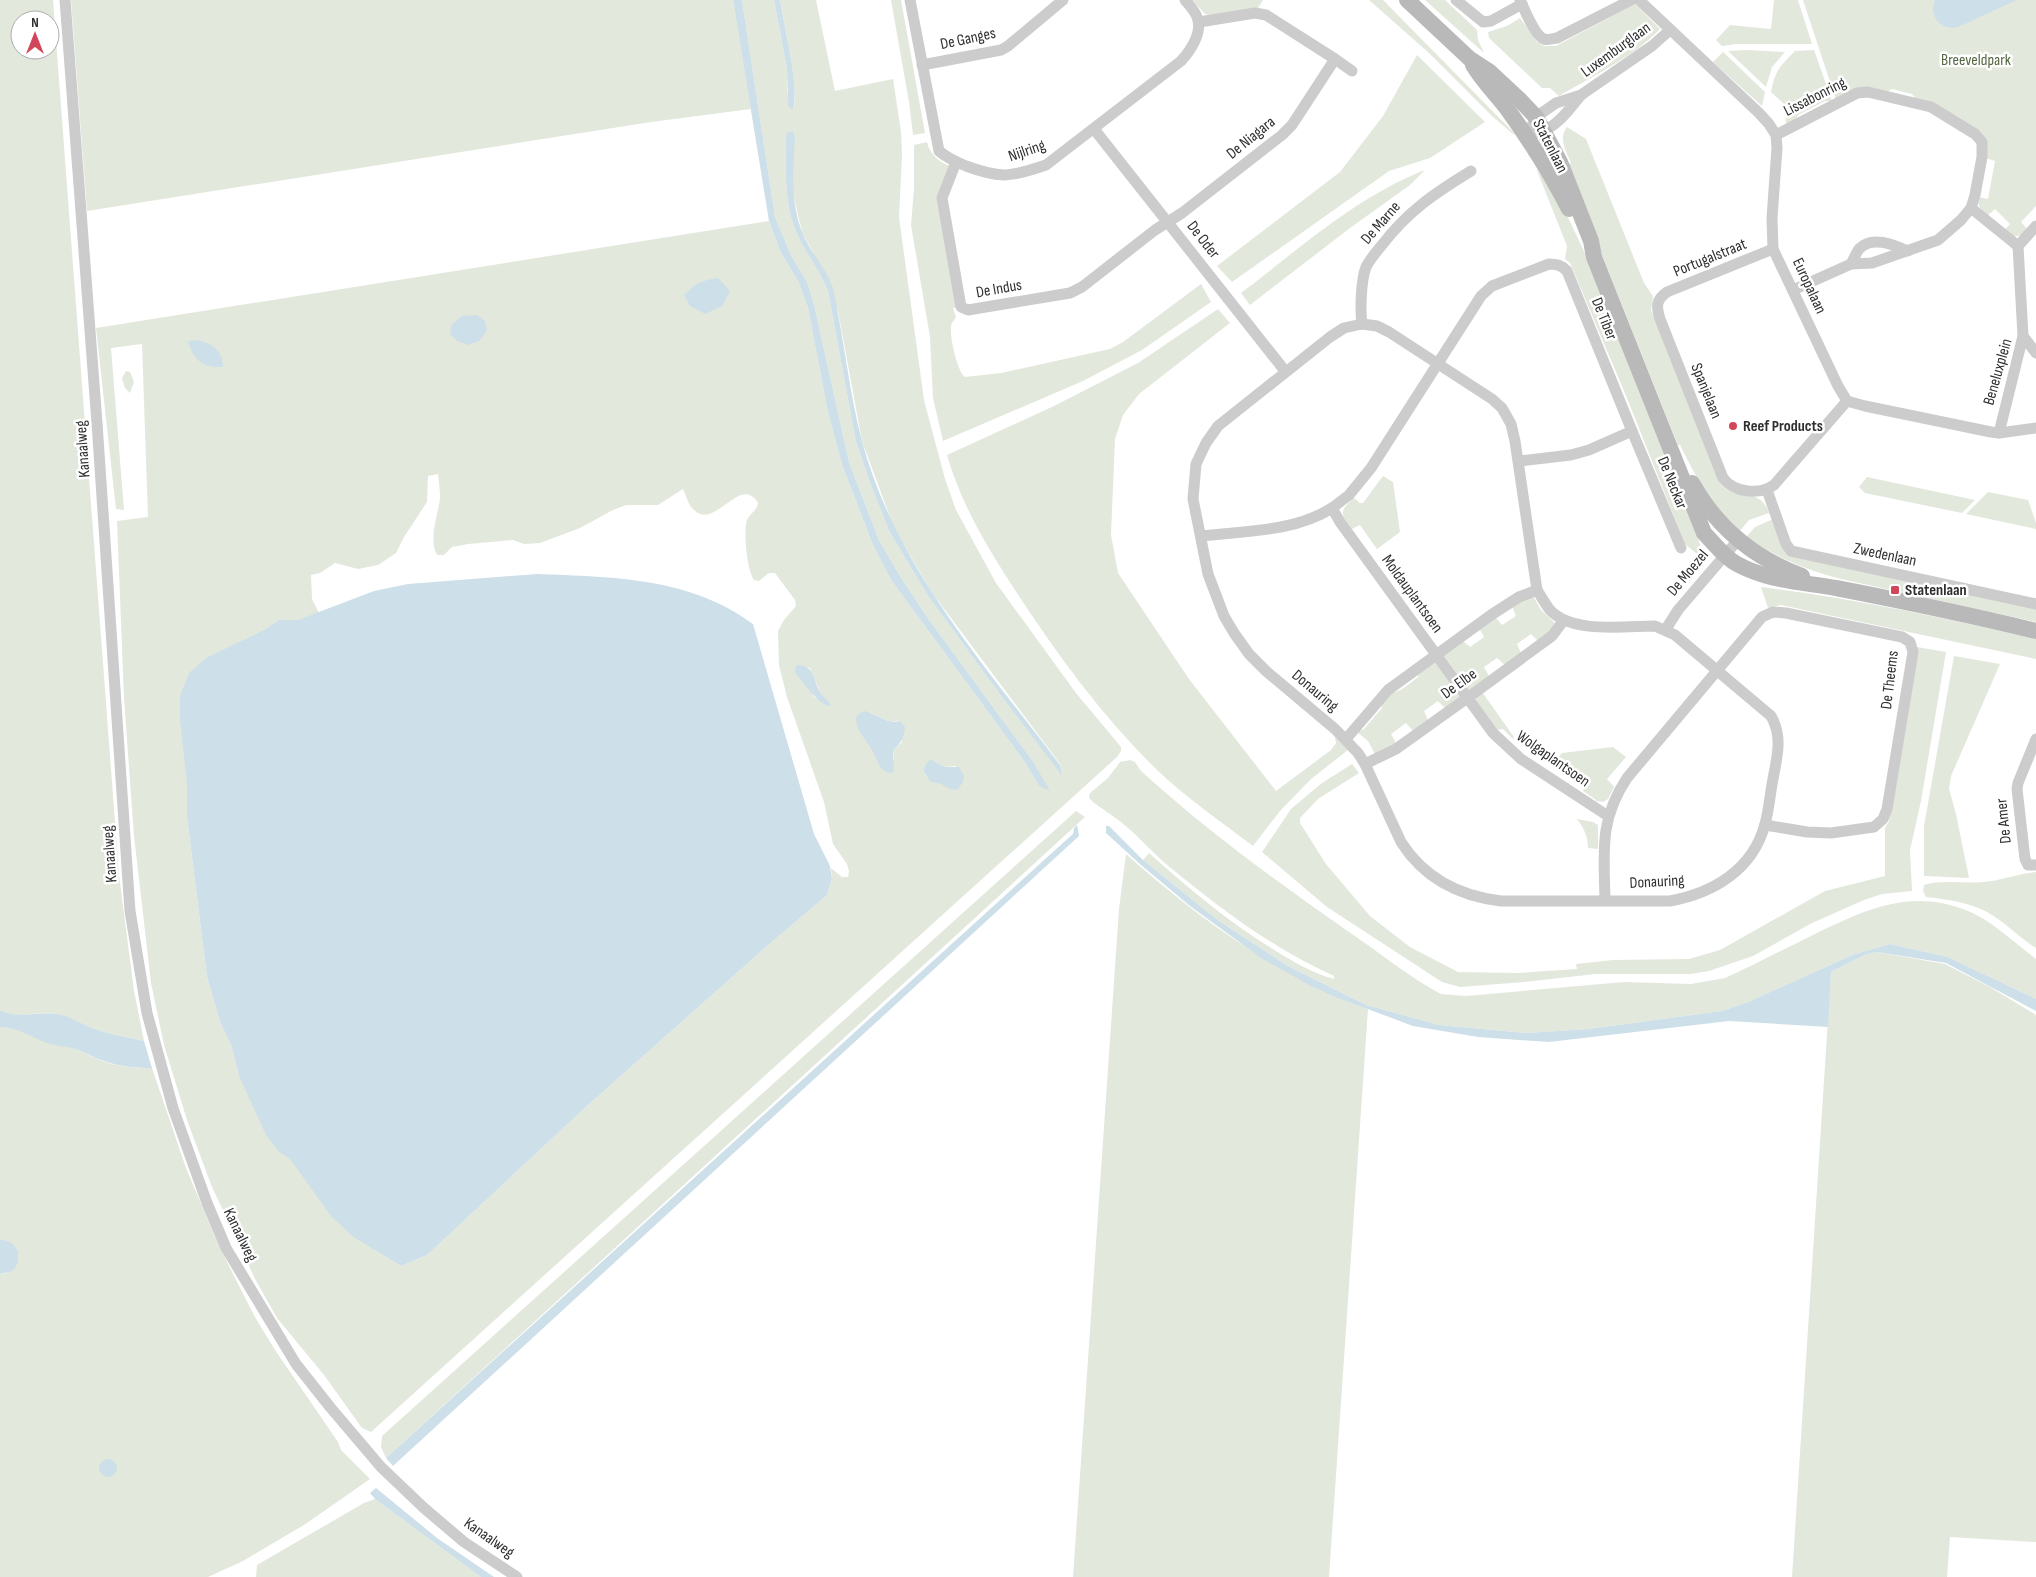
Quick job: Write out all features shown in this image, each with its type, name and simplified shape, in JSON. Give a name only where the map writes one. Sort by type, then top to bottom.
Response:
[{"type":"main road","name":"Statenlaan","points":[[1407,0],[1470,59],[1490,72],[1519,99],[1540,124],[1560,162],[1591,241],[1594,257],[1704,533],[1725,555],[1736,564],[1764,575],[1792,582],[1834,588],[2032,630]]},
{"type":"main road","name":"Statenlaan","points":[[1470,59],[1482,79],[1527,136],[1568,207],[1585,244],[1594,257]]},
{"type":"main road","name":"Statenlaan","points":[[1668,439],[1695,489],[1718,522],[1738,540],[1754,553],[1780,568],[1834,588]]},
{"type":"street","name":"Kanaalweg","points":[[65,0],[130,911],[147,1013],[173,1108],[207,1203],[226,1248],[296,1364],[381,1467],[424,1508],[464,1542],[517,1577]]},
{"type":"street","name":"Nijlring","points":[[910,0],[939,151],[946,158],[988,174],[999,176],[1030,171],[1046,165],[1094,129],[1181,61],[1191,49],[1198,32],[1199,22]]},
{"type":"street","name":"De Ganges","points":[[922,65],[1001,50],[1063,0]]},
{"type":"street","points":[[1185,0],[1196,14],[1199,22],[1255,13],[1266,15],[1352,71]]},
{"type":"street","points":[[1456,0],[1483,22],[1491,21],[1521,2],[1537,34],[1543,39],[1548,40],[1557,38],[1631,0]]},
{"type":"street","points":[[1639,0],[1759,113],[1776,135]]},
{"type":"street","name":"Luxemburglaan","points":[[1540,124],[1564,116],[1581,95],[1652,46],[1670,30]]},
{"type":"street","name":"De Niagara","points":[[1168,222],[1282,135],[1292,125],[1335,60]]},
{"type":"street","name":"Lissabonring","points":[[1776,135],[1857,93],[1868,92],[1931,107],[1975,134],[1982,142],[1982,156],[1976,196],[1961,220],[1938,240],[1872,263],[1851,264],[1793,290]]},
{"type":"street","name":"Luxemburglaan","points":[[1527,136],[1540,124],[1556,103],[1581,95]]},
{"type":"street","name":"De Oder","points":[[1094,129],[1285,371]]},
{"type":"street","name":"Europalaan","points":[[1776,135],[1777,148],[1772,218],[1774,249],[1838,386],[1847,400]]},
{"type":"street","name":"De Indus","points":[[956,162],[942,198],[961,306],[968,310],[1070,293],[1082,287],[1137,243],[1168,222]]},
{"type":"street","name":"De Marne","points":[[1362,324],[1360,309],[1366,267],[1374,254],[1395,228],[1418,205],[1471,171]]},
{"type":"street","points":[[1970,208],[2018,246]]},
{"type":"street","points":[[2023,336],[2018,246],[2036,226]]},
{"type":"street","name":"Lissabonring","points":[[1851,264],[1859,248],[1875,241],[1892,244],[1908,250]]},
{"type":"street","name":"Portugalstraat","points":[[1659,298],[1667,292],[1774,249]]},
{"type":"street","name":"De Tiber","points":[[1438,362],[1481,296],[1492,286],[1549,264],[1562,266],[1567,271],[1632,431]]},
{"type":"street","name":"Spanjelaan","points":[[1659,298],[1657,310],[1660,319],[1724,478],[1728,485],[1736,488],[1755,491],[1767,490]]},
{"type":"street","name":"Donauring","points":[[1362,324],[1377,326],[1438,362],[1484,392],[1502,408],[1511,424],[1519,461],[1537,590],[1550,610],[1564,620],[1583,626],[1655,626],[1666,629],[1675,634],[1764,709],[1776,725],[1779,746],[1765,825],[1756,847],[1744,863],[1735,873],[1716,887],[1691,897],[1670,901],[1501,901],[1479,898],[1448,886],[1423,869],[1408,853],[1401,842],[1365,764],[1346,739],[1266,671],[1234,633],[1215,594],[1208,574],[1193,499],[1196,464],[1201,451],[1218,426],[1285,371],[1344,328],[1362,324]]},
{"type":"street","name":"Beneluxplein","points":[[2023,336],[2036,353]]},
{"type":"street","name":"Beneluxplein","points":[[1999,433],[2023,336]]},
{"type":"street","points":[[1200,536],[1299,524],[1317,518],[1332,508],[1360,484],[1438,362]]},
{"type":"street","points":[[1767,490],[1774,485],[1847,400],[1865,406],[1999,433],[2036,428]]},
{"type":"street","points":[[1519,461],[1571,455],[1589,450],[1632,431]]},
{"type":"street","name":"De Neckar","points":[[1632,431],[1680,548]]},
{"type":"street","name":"Zwedenlaan","points":[[1767,490],[1786,544],[1791,551],[2036,604]]},
{"type":"street","name":"Moldauplantsoen","points":[[1332,508],[1467,698]]},
{"type":"street","name":"De Moezel","points":[[1666,629],[1678,610],[1738,540]]},
{"type":"street","points":[[1346,739],[1388,690],[1436,654],[1519,597],[1537,590]]},
{"type":"street","name":"De Theems","points":[[1718,670],[1762,618],[1773,612],[1902,637],[1910,642],[1913,652],[1887,808],[1883,818],[1874,827],[1831,833],[1808,832],[1765,825]]},
{"type":"street","name":"De Elbe","points":[[1365,764],[1396,749],[1467,698],[1552,636],[1564,620]]},
{"type":"street","points":[[1605,900],[1604,841],[1608,816],[1617,794],[1628,778],[1718,670]]},
{"type":"street","name":"Wolgaplantsoen","points":[[1467,698],[1493,733],[1516,755],[1608,816]]},
{"type":"street","name":"De Amer","points":[[2036,739],[2017,789],[2025,858],[2028,864],[2036,865]]},
{"type":"green space","points":[[0,0],[53,0],[54,10],[10,10],[10,60],[58,60],[119,875],[134,991],[144,1041],[98,1030],[57,1014],[13,1015],[0,1010]]},
{"type":"green space","points":[[71,0],[733,0],[751,109],[651,122],[87,211]]},
{"type":"green space","points":[[742,0],[774,0],[787,69],[787,92],[793,110],[795,101],[793,73],[780,0],[816,0],[835,91],[893,79],[901,132],[902,155],[899,217],[924,400],[945,479],[956,510],[996,583],[1076,693],[1121,747],[1121,751],[1117,757],[371,1432],[362,1428],[324,1375],[277,1318],[255,1279],[212,1187],[187,1120],[164,1045],[151,983],[134,836],[124,698],[117,521],[148,517],[142,344],[111,348],[124,510],[116,509],[96,328],[769,221],[780,251],[799,283],[808,308],[827,408],[842,465],[873,545],[891,580],[1024,761],[1039,786],[1032,760],[927,617],[879,540],[849,462],[814,304],[807,282],[791,255],[775,217]],"holes":[[[789,132],[793,191],[798,216],[803,234],[813,252],[838,311],[862,441],[894,528],[933,594],[1060,764],[1063,776],[928,596],[889,531],[856,442],[828,291],[797,234],[789,210],[786,185],[786,136]],[[457,321],[468,345],[451,325]],[[438,474],[440,498],[433,541],[437,555],[444,555],[452,547],[468,544],[513,540],[524,544],[540,543],[580,528],[626,505],[658,505],[683,489],[692,508],[702,514],[710,514],[743,494],[751,496],[758,503],[747,520],[745,532],[749,568],[754,580],[759,581],[769,573],[775,573],[795,600],[796,606],[784,620],[778,631],[779,665],[787,697],[824,802],[833,844],[847,864],[849,871],[848,877],[842,877],[831,868],[832,879],[827,895],[587,1106],[427,1255],[401,1266],[375,1250],[303,1176],[239,1076],[231,1045],[220,1022],[207,977],[187,817],[187,783],[262,631],[279,620],[298,620],[319,613],[312,599],[311,575],[320,573],[335,563],[358,569],[378,565],[396,553],[427,502],[428,476]],[[799,665],[810,668],[820,692],[831,705],[814,697],[809,687],[796,672]],[[866,711],[888,721],[897,721],[902,742],[893,751],[894,759],[874,754]],[[932,760],[945,767],[956,766],[942,783],[926,776],[923,771],[925,765]]]},
{"type":"green space","points":[[891,0],[901,0],[925,133],[913,135]]},
{"type":"green space","points":[[1192,0],[1263,0],[1258,8],[1210,15],[1205,14]]},
{"type":"green space","points":[[1369,0],[1383,0],[1516,135],[1493,117],[1428,52]]},
{"type":"green space","points":[[1425,0],[1445,0],[1477,30],[1478,40],[1484,53]]},
{"type":"green space","points":[[1774,0],[1798,0],[1812,44],[1736,44],[1722,46],[1716,40],[1730,25],[1771,29]]},
{"type":"green space","name":"Breeveldpark","points":[[1803,0],[2036,0],[2036,206],[2021,222],[2028,230],[2019,236],[2011,235],[2004,231],[2010,224],[1995,209],[1987,216],[1980,208],[1979,197],[1988,199],[1995,161],[1986,158],[1987,147],[1916,99],[1912,94],[1892,89],[1887,92],[1836,100]]},
{"type":"green space","points":[[1635,4],[1660,29],[1626,57],[1559,96],[1550,88],[1542,88],[1489,38],[1488,32],[1507,26],[1520,18],[1536,41],[1544,46],[1556,46]]},
{"type":"green space","points":[[1814,50],[1832,101],[1825,101],[1798,115],[1796,121],[1786,126],[1785,105],[1771,92],[1774,79],[1782,65],[1795,51]]},
{"type":"green space","points":[[1728,51],[1785,52],[1772,67],[1766,87]]},
{"type":"green space","points":[[1723,52],[1765,92],[1762,106],[1713,62]]},
{"type":"green space","points":[[1417,55],[1485,122],[1430,158],[1389,171],[1232,282],[1217,266],[1340,172],[1383,116]]},
{"type":"green space","points":[[1567,127],[1586,139],[1644,283],[1653,296],[1651,310],[1720,483],[1732,492],[1760,499],[1765,504],[1769,513],[1749,520],[1739,532],[1729,523],[1713,502],[1680,445],[1678,445],[1567,165],[1571,163],[1565,150],[1563,136]]},
{"type":"green space","points":[[927,142],[930,150],[936,157],[942,163],[950,166],[938,194],[959,307],[953,308],[956,317],[951,326],[952,339],[959,368],[965,377],[1001,373],[1110,349],[1123,342],[1201,284],[1211,302],[1142,350],[1083,381],[943,441],[933,398],[930,337],[911,225],[914,188],[914,145]]},
{"type":"green space","points":[[1536,168],[1565,211],[1591,266],[1686,505],[1700,544],[1702,558],[1685,544],[1627,398],[1570,263],[1565,259],[1567,246]]},
{"type":"green space","points":[[1425,170],[1410,185],[1350,228],[1250,305],[1241,293],[1352,209],[1375,194]]},
{"type":"green space","points":[[1218,309],[1230,323],[1139,394],[1123,415],[1115,439],[1111,535],[1118,573],[1189,679],[1276,791],[1331,750],[1336,743],[1335,737],[1348,750],[1311,779],[1280,811],[1253,846],[1166,779],[1116,727],[1080,683],[1031,614],[985,541],[967,508],[947,455],[1054,406],[1138,363]]},
{"type":"green space","points":[[126,371],[130,372],[134,382],[130,393],[125,388],[122,378]]},
{"type":"green space","points":[[1383,476],[1393,482],[1400,532],[1377,549],[1360,525],[1352,529],[1345,520],[1343,513],[1346,506],[1354,498],[1363,503]]},
{"type":"green space","points":[[1867,477],[1975,500],[1962,513],[1865,493],[1859,487]]},
{"type":"green space","points":[[1988,492],[2028,500],[2036,523],[2036,529],[1966,514]]},
{"type":"green space","points":[[1773,519],[1783,545],[2036,606],[2036,622],[1841,579],[1803,567],[1780,557],[1746,537],[1755,527]]},
{"type":"green space","points":[[1761,587],[1899,609],[2036,639],[2036,659],[1781,605],[1768,608]]},
{"type":"green space","points":[[1533,596],[1541,610],[1555,623],[1549,633],[1538,641],[1531,634],[1517,644],[1521,653],[1505,665],[1497,658],[1484,667],[1489,676],[1469,691],[1443,654],[1462,640],[1470,647],[1484,637],[1479,628],[1495,617],[1502,625],[1516,616],[1512,606]]},
{"type":"green space","points":[[1917,647],[1946,652],[1921,801],[1910,850],[1912,891],[1882,894],[1864,900],[1812,923],[1753,956],[1709,971],[1691,974],[1595,974],[1460,987],[1442,982],[1327,907],[1262,852],[1291,809],[1322,783],[1352,764],[1359,773],[1318,799],[1300,818],[1300,823],[1326,864],[1370,916],[1410,947],[1458,972],[1517,973],[1577,969],[1576,964],[1613,960],[1689,959],[1720,950],[1825,891],[1885,876],[1885,828],[1889,821]]},
{"type":"green space","points":[[1954,656],[2000,664],[1951,776],[1949,789],[1969,878],[1924,876],[1924,826]]},
{"type":"green space","points":[[1434,661],[1461,696],[1445,708],[1438,701],[1424,711],[1428,720],[1413,731],[1406,723],[1391,734],[1396,743],[1375,754],[1368,741],[1357,732],[1364,729],[1382,708],[1381,703],[1390,693],[1394,693],[1408,685],[1418,677],[1419,671]]},
{"type":"green space","points":[[1482,692],[1514,737],[1513,739],[1503,729],[1497,730],[1475,703],[1477,696]]},
{"type":"green space","points":[[1613,747],[1626,757],[1607,779],[1614,787],[1608,799],[1603,802],[1596,801],[1583,791],[1586,784],[1553,763],[1562,753]]},
{"type":"green space","points":[[1130,760],[1135,762],[1141,771],[1166,793],[1242,855],[1406,972],[1441,994],[1466,996],[1624,982],[1691,984],[1725,978],[1849,918],[1887,905],[1926,901],[1946,904],[1977,915],[2036,959],[2036,999],[1948,957],[1890,944],[1852,955],[1748,1002],[1722,1011],[1588,1029],[1526,1033],[1439,1025],[1366,1005],[1288,966],[1219,921],[1143,860],[1149,853],[1242,929],[1297,963],[1334,979],[1334,976],[1267,940],[1205,896],[1166,864],[1133,832],[1089,798],[1090,793],[1108,778],[1120,762]]},
{"type":"green space","points":[[1076,811],[1085,817],[386,1458],[381,1447],[382,1436]]},
{"type":"green space","points":[[1577,819],[1593,822],[1598,825],[1598,849],[1588,848],[1585,833]]},
{"type":"green space","points":[[1126,854],[1211,923],[1240,943],[1301,979],[1333,995],[1368,1009],[1329,1577],[1073,1577],[1119,909]]},
{"type":"green space","points":[[2036,872],[2036,948],[1998,919],[1984,911],[1960,902],[1926,897],[1923,891],[1924,885],[1931,883],[1989,881]]},
{"type":"green space","points":[[1877,952],[1945,964],[1990,987],[2036,1015],[2036,1542],[1950,1537],[1947,1577],[1792,1577],[1831,972],[1867,954]]},
{"type":"green space","points":[[0,1027],[18,1030],[52,1043],[77,1049],[99,1060],[115,1065],[152,1068],[186,1168],[215,1237],[255,1317],[275,1350],[338,1442],[341,1450],[370,1479],[304,1525],[243,1561],[208,1577],[0,1577],[0,1274],[7,1273],[12,1269],[19,1257],[16,1247],[0,1240]]},
{"type":"green space","points":[[375,1499],[481,1577],[256,1577],[257,1565],[364,1503]]},
{"type":"shaded area","points":[[733,0],[742,0],[775,217],[791,255],[807,282],[814,304],[849,462],[879,540],[927,617],[1032,760],[1050,791],[1039,786],[1024,761],[891,580],[873,545],[842,465],[827,408],[808,308],[799,283],[780,251],[769,221]]},
{"type":"shaded area","points":[[774,0],[780,0],[791,56],[795,100],[793,110],[788,106],[787,69]]},
{"type":"shaded area","points":[[1935,0],[2017,0],[1952,28],[1941,24],[1935,17],[1933,6]]},
{"type":"shaded area","points":[[788,132],[793,132],[795,137],[793,186],[799,222],[806,241],[833,288],[857,422],[877,486],[896,530],[945,612],[1060,765],[1063,777],[928,596],[889,531],[856,442],[828,291],[797,234],[789,210],[786,173],[786,136]]},
{"type":"shaded area","points":[[718,278],[730,291],[722,306],[705,314],[690,306],[684,295],[692,287],[707,280]]},
{"type":"shaded area","points":[[477,315],[485,321],[487,330],[479,341],[468,345],[457,341],[450,334],[451,325],[462,316]]},
{"type":"shaded area","points":[[198,340],[219,352],[223,367],[204,364],[196,358],[188,341]]},
{"type":"shaded area","points":[[537,574],[594,576],[650,582],[677,588],[729,608],[753,624],[814,834],[830,866],[832,879],[827,895],[587,1106],[427,1255],[401,1266],[352,1236],[331,1216],[290,1159],[279,1152],[266,1135],[239,1076],[231,1045],[220,1022],[207,977],[187,817],[187,783],[180,720],[180,696],[189,673],[206,658],[262,631],[279,620],[298,620],[374,591],[408,584]]},
{"type":"shaded area","points":[[799,665],[811,671],[820,692],[831,705],[823,704],[806,686],[795,672],[796,666]]},
{"type":"shaded area","points":[[866,711],[888,721],[901,722],[905,727],[902,740],[893,751],[894,771],[892,773],[881,768],[856,723],[859,713]]},
{"type":"shaded area","points":[[930,760],[945,767],[959,767],[964,779],[957,790],[931,782],[923,771],[925,765]]},
{"type":"shaded area","points":[[1077,825],[1079,836],[393,1466],[386,1458],[1073,834],[1074,828]]},
{"type":"shaded area","points":[[1106,826],[1109,826],[1143,860],[1219,921],[1288,966],[1366,1005],[1439,1025],[1526,1033],[1588,1029],[1722,1011],[1748,1002],[1852,955],[1890,944],[1948,957],[2036,999],[2036,1011],[1946,963],[1877,952],[1867,954],[1831,972],[1828,1027],[1729,1021],[1549,1042],[1478,1037],[1413,1026],[1333,996],[1261,958],[1190,906],[1141,865],[1106,833]]},
{"type":"shaded area","points":[[0,1010],[20,1015],[50,1013],[62,1015],[98,1030],[144,1041],[152,1068],[115,1064],[77,1049],[41,1041],[18,1030],[0,1027]]},
{"type":"shaded area","points":[[0,1240],[15,1246],[18,1259],[14,1269],[0,1274]]},
{"type":"shaded area","points":[[108,1459],[114,1462],[117,1468],[114,1474],[108,1477],[102,1474],[99,1468],[102,1462]]},
{"type":"shaded area","points":[[376,1488],[437,1538],[494,1577],[481,1577],[375,1499],[370,1493]]},
{"type":"place","name":"Reef Products","points":[[1733,426]]},
{"type":"place","name":"Statenlaan","points":[[1895,590]]}]
